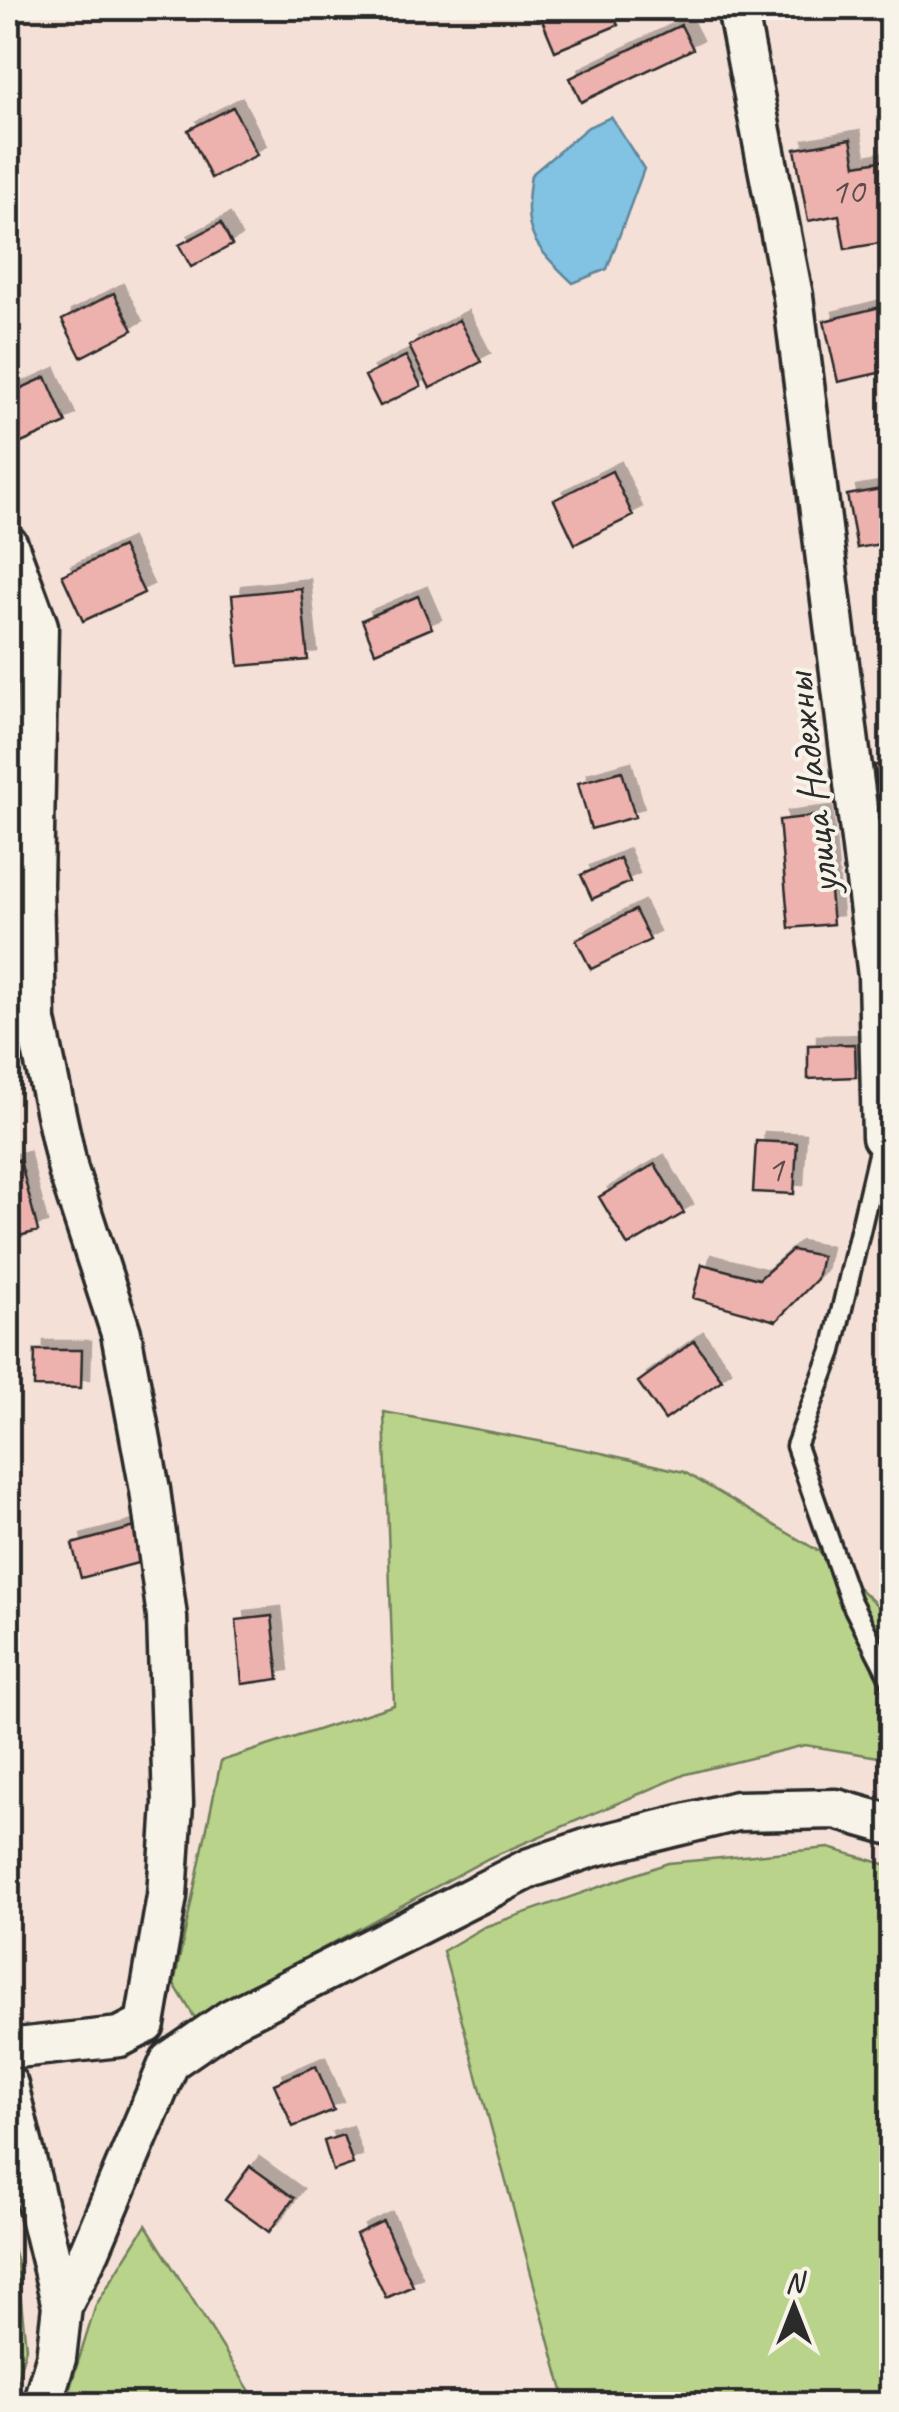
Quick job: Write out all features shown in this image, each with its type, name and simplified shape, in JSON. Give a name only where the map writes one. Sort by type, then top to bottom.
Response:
[{"type":"street","name":"улица Надежны","points":[[737,8],[794,296],[878,976],[882,1137]]},
{"type":"street","points":[[8,545],[38,626],[33,884],[36,1021],[68,1170],[121,1333],[150,1490],[166,1617],[173,1804],[167,1896],[145,2024]]},
{"type":"street","points":[[42,2404],[56,2358],[62,2306],[105,2216],[170,2061],[230,2020],[530,1868],[576,1852],[737,1811],[836,1809],[892,1825]]},
{"type":"street","points":[[8,2049],[120,2037],[145,2024]]},
{"type":"street","points":[[145,2024],[164,2036],[170,2061]]},
{"type":"street","points":[[8,2085],[62,2306]]},
{"type":"lane","points":[[8,598],[38,626]]},
{"type":"lane","points":[[882,1137],[832,1352],[796,1446],[850,1600],[892,1682]]},
{"type":"green space","points":[[384,1412],[684,1472],[820,1552],[891,1618],[891,1759],[805,1745],[686,1774],[489,1858],[195,2018],[174,1984],[221,1761],[394,1705]]},
{"type":"green space","points":[[829,1848],[891,1866],[891,2404],[551,2404],[563,2391],[443,1951],[484,1927],[668,1863]]},
{"type":"green space","points":[[146,2225],[258,2404],[65,2404],[96,2305]]},
{"type":"green space","points":[[8,2230],[17,2263],[26,2348],[10,2404],[8,2404]]},
{"type":"water","points":[[611,117],[644,169],[607,269],[573,283],[533,236],[528,211],[531,175],[588,127]]},
{"type":"building","points":[[537,8],[610,8],[618,25],[555,51]]},
{"type":"building","points":[[681,25],[693,49],[581,102],[570,78]]},
{"type":"building","points":[[233,107],[257,155],[211,178],[188,130]]},
{"type":"building","points":[[851,139],[856,165],[892,159],[892,241],[845,249],[839,215],[808,221],[795,149]]},
{"type":"building","points":[[221,223],[232,245],[191,267],[179,245]]},
{"type":"building","points":[[114,293],[133,330],[81,357],[62,320]]},
{"type":"building","points":[[892,304],[892,370],[838,382],[824,321]]},
{"type":"building","points":[[459,320],[481,362],[430,388],[409,346]]},
{"type":"building","points":[[406,356],[421,386],[380,406],[365,376]]},
{"type":"building","points":[[46,377],[66,423],[8,449],[8,394]]},
{"type":"building","points":[[612,471],[633,516],[575,544],[554,500]]},
{"type":"building","points":[[892,487],[892,542],[857,548],[847,495]]},
{"type":"building","points":[[122,547],[144,593],[83,621],[62,575]]},
{"type":"building","points":[[301,588],[308,660],[239,666],[232,595]]},
{"type":"building","points":[[418,596],[432,628],[375,652],[362,620]]},
{"type":"building","points":[[892,763],[892,789],[878,791],[875,765]]},
{"type":"building","points":[[622,771],[635,817],[591,829],[578,783]]},
{"type":"building","points":[[823,815],[833,924],[789,928],[779,820]]},
{"type":"building","points":[[620,858],[630,882],[592,899],[581,875]]},
{"type":"building","points":[[635,910],[650,940],[591,969],[576,940]]},
{"type":"building","points":[[855,1044],[856,1077],[808,1079],[808,1045]]},
{"type":"building","points":[[756,1141],[797,1143],[794,1194],[753,1192]]},
{"type":"building","points":[[20,1160],[38,1231],[8,1239],[8,1163]]},
{"type":"building","points":[[655,1164],[684,1213],[628,1246],[599,1197]]},
{"type":"building","points":[[792,1250],[822,1256],[817,1279],[776,1321],[693,1298],[702,1264],[759,1279]]},
{"type":"building","points":[[694,1341],[722,1380],[665,1420],[638,1382]]},
{"type":"building","points":[[35,1350],[82,1350],[81,1388],[34,1387]]},
{"type":"building","points":[[135,1527],[145,1561],[81,1578],[72,1544]]},
{"type":"building","points":[[272,1616],[279,1679],[242,1684],[236,1620]]},
{"type":"building","points":[[316,2066],[334,2110],[293,2127],[274,2084]]},
{"type":"building","points":[[343,2135],[353,2164],[333,2171],[324,2141]]},
{"type":"building","points":[[250,2166],[294,2198],[269,2232],[225,2200]]},
{"type":"building","points":[[383,2221],[413,2286],[386,2298],[356,2234]]}]
